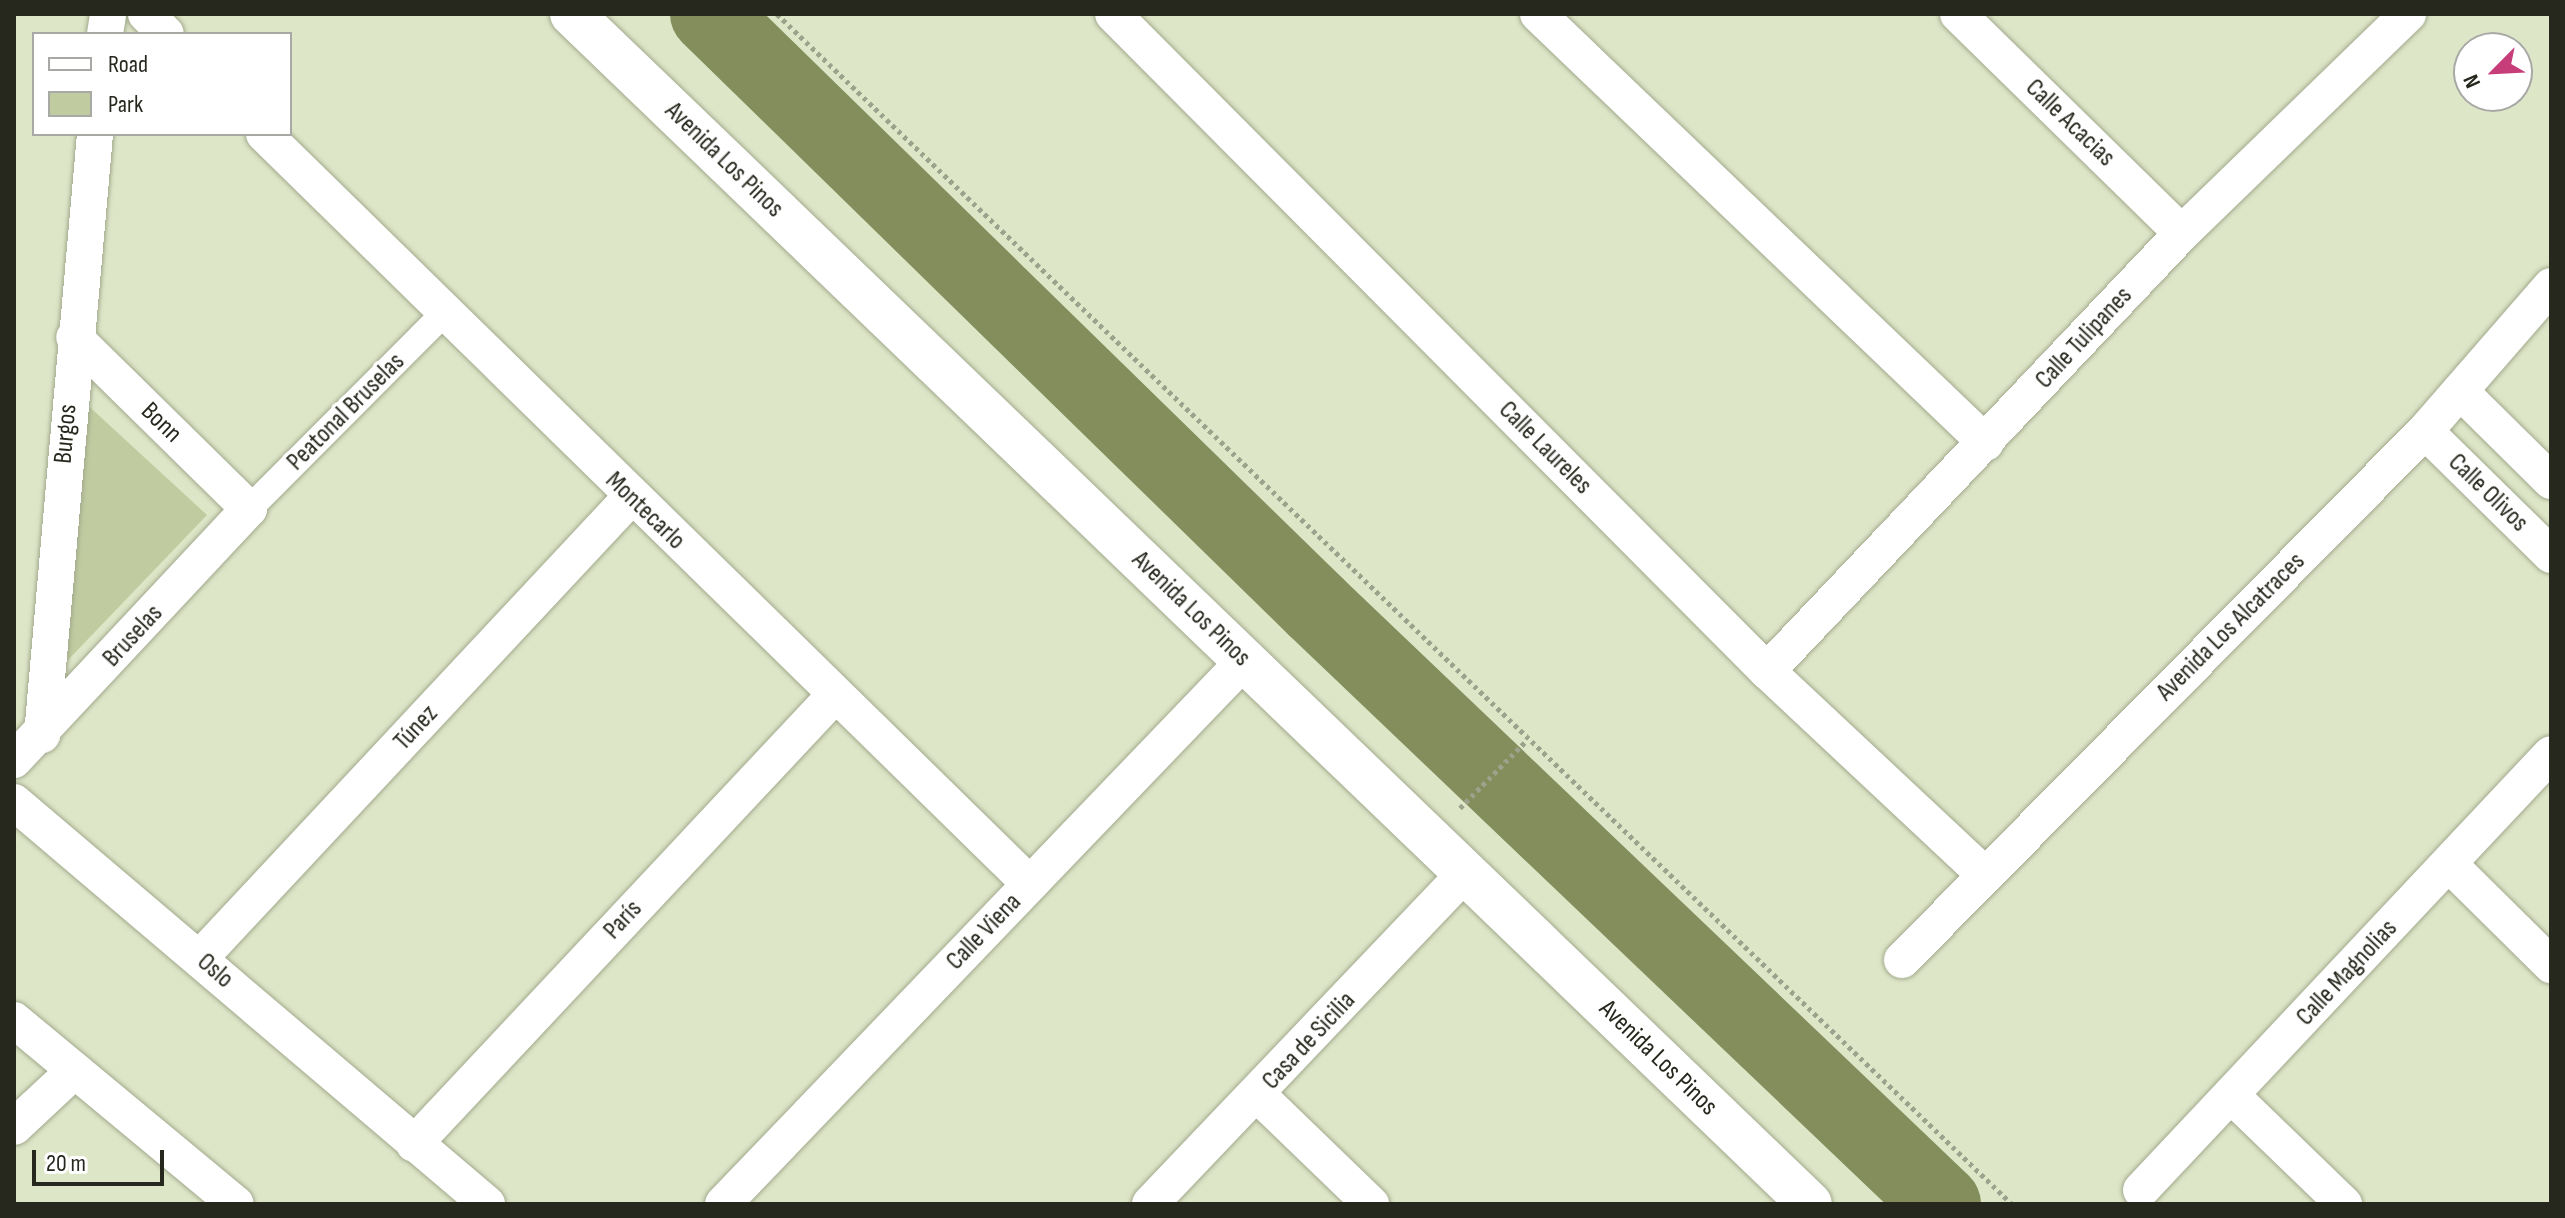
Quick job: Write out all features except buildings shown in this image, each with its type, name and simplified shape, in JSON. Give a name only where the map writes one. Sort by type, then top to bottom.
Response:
[{"type":"street","points":[[146,14],[164,32]]},
{"type":"street","name":"Avenida Los Pinos","points":[[572,14],[1810,1204]]},
{"type":"street","name":"Calle Laureles","points":[[1113,14],[1767,671],[1985,875]]},
{"type":"street","points":[[1538,14],[1986,443]]},
{"type":"street","name":"Calle Acacias","points":[[1958,14],[2182,233]]},
{"type":"street","name":"Calle Tulipanes","points":[[1767,671],[2182,233],[2397,17]]},
{"type":"street","name":"Burgos","points":[[42,735],[74,337],[95,136]]},
{"type":"street","name":"Montecarlo","points":[[266,136],[833,697],[1030,884]]},
{"type":"street","name":"Avenida Los Alcatraces","points":[[1902,960],[2425,431],[2551,286]]},
{"type":"street","name":"Peatonal Bruselas","points":[[249,509],[443,314]]},
{"type":"street","name":"Bonn","points":[[74,337],[249,509]]},
{"type":"street","name":"Calle Olivos","points":[[2460,391],[2551,481]]},
{"type":"street","name":"Calle Olivos","points":[[2425,431],[2551,555]]},
{"type":"street","name":"Túnez","points":[[200,958],[631,497]]},
{"type":"street","name":"Bruselas","points":[[14,760],[42,735],[249,509]]},
{"type":"street","name":"Calle Viena","points":[[723,1204],[1245,660]]},
{"type":"street","name":"París","points":[[414,1144],[833,697]]},
{"type":"street","name":"Calle Magnolias","points":[[2141,1190],[2551,754]]},
{"type":"street","name":"Oslo","points":[[14,802],[487,1204]]},
{"type":"street","points":[[2449,864],[2551,965]]},
{"type":"street","name":"Casa de Sicilia","points":[[1150,1204],[1259,1096],[1465,873]]},
{"type":"street","points":[[14,1020],[236,1204]]},
{"type":"street","points":[[14,1127],[75,1070]]},
{"type":"street","points":[[1259,1096],[1371,1204]]},
{"type":"street","points":[[2232,1096],[2344,1204]]},
{"type":"path","points":[[777,14],[1210,426],[1527,740],[2012,1204]]},
{"type":"path","points":[[1430,839],[1527,740]]},
{"type":"green space","points":[[81,399],[207,515],[67,661]]},
{"type":"waterway","points":[[709,14],[1316,607],[1942,1204]]}]
